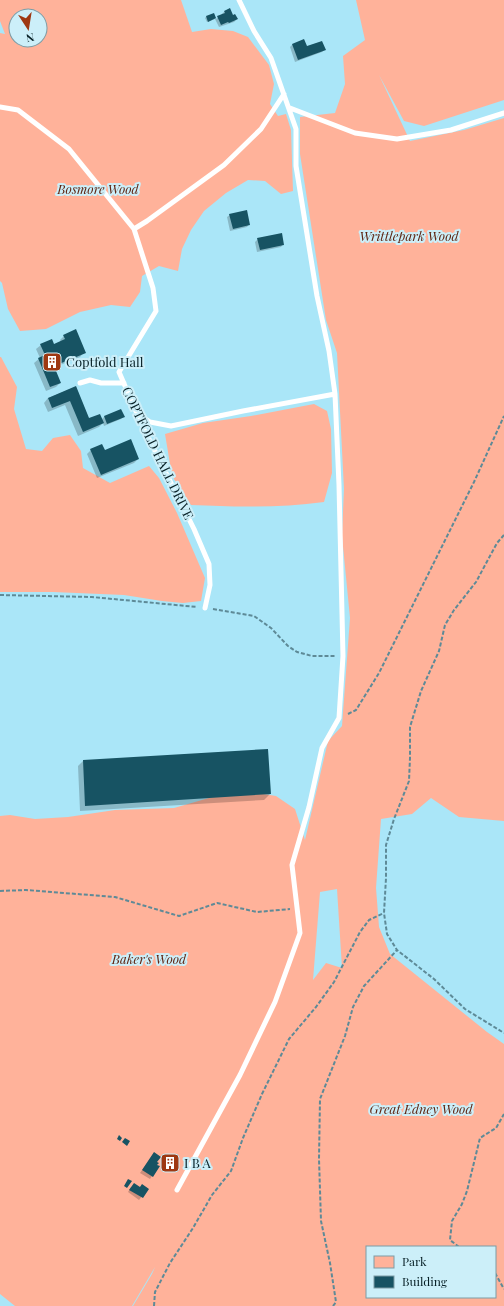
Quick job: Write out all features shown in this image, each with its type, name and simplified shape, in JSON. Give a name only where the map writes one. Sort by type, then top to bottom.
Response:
[{"type":"lane","points":[[177,1190],[240,1075],[275,1002],[300,933],[292,865],[309,808],[322,748],[339,718],[344,656],[339,485],[334,394],[329,351],[317,296],[296,166],[296,129],[290,108],[271,58],[254,31],[239,0]]},
{"type":"lane","points":[[134,229],[148,222],[224,165],[261,129],[284,94]]},
{"type":"lane","name":"COPTFOLD HALL DRIVE","points":[[0,107],[18,110],[69,149],[134,229],[154,288],[156,312],[119,372],[194,529],[209,564],[210,585],[205,608]]},
{"type":"lane","points":[[290,108],[354,132],[397,139],[451,130],[499,115],[504,112]]},
{"type":"lane","points":[[80,383],[90,380],[101,383],[124,384]]},
{"type":"lane","points":[[138,414],[150,422],[171,426],[243,410],[334,394]]},
{"type":"path","points":[[339,718],[356,710],[379,673],[474,482],[504,416]]},
{"type":"path","points":[[504,535],[497,543],[476,582],[454,610],[445,625],[439,651],[422,691],[410,727],[409,781],[394,819],[386,845],[384,913],[387,934],[397,950],[434,979],[465,1009],[504,1034]]},
{"type":"path","points":[[0,595],[92,597],[220,609],[254,616],[271,628],[288,646],[297,652],[312,656],[344,656]]},
{"type":"path","points":[[0,891],[26,890],[115,897],[179,916],[217,903],[257,912],[297,909]]},
{"type":"path","points":[[154,1306],[155,1292],[170,1264],[212,1195],[231,1171],[262,1094],[289,1039],[316,1007],[334,982],[360,932],[369,920],[384,913]]},
{"type":"path","points":[[333,1306],[336,1302],[322,1221],[319,1159],[320,1100],[345,1036],[352,1007],[364,986],[397,950]]},
{"type":"path","points":[[458,1246],[450,1240],[452,1221],[462,1204],[467,1191],[480,1138],[496,1128],[504,1114]]},
{"type":"path","points":[[496,1275],[504,1289]]},
{"type":"green space","name":"Bosmore Wood","points":[[0,0],[181,0],[192,32],[211,29],[233,31],[248,37],[269,65],[274,84],[270,104],[278,116],[286,114],[291,130],[293,191],[281,194],[265,181],[248,180],[226,193],[204,211],[191,230],[182,249],[178,271],[159,266],[142,276],[140,292],[130,307],[111,305],[80,312],[46,329],[20,331],[8,309],[2,283],[0,281],[0,33],[5,34],[0,21]]},
{"type":"green space","points":[[356,0],[504,0],[504,100],[424,126],[404,121],[379,75],[410,141],[464,130],[504,118],[504,821],[459,817],[431,798],[412,814],[381,819],[376,888],[379,927],[390,954],[504,1044],[504,1306],[133,1306],[155,1267],[132,1306],[15,1306],[0,1294],[0,816],[10,815],[35,819],[68,817],[115,810],[174,808],[237,790],[276,796],[295,809],[305,840],[328,741],[342,726],[350,618],[342,536],[344,489],[337,353],[326,320],[300,154],[300,117],[335,113],[345,84],[343,56],[365,40]],"holes":[[[337,889],[342,968],[326,963],[313,980],[320,892]]]},
{"type":"green space","points":[[0,357],[17,387],[14,409],[26,449],[42,451],[53,438],[70,435],[81,451],[83,468],[110,483],[149,466],[159,478],[177,513],[205,578],[201,601],[183,603],[124,595],[53,592],[0,592]]},
{"type":"green space","points":[[314,404],[327,411],[331,429],[332,473],[324,502],[258,506],[191,505],[172,476],[165,434],[203,423]]},
{"type":"building","points":[[230,8],[233,15],[235,14],[238,19],[221,25],[217,16],[225,13],[224,11]]},
{"type":"building","points":[[214,13],[216,18],[208,22],[206,16]]},
{"type":"building","points":[[304,39],[307,46],[322,41],[326,50],[298,60],[292,44]]},
{"type":"building","points":[[247,210],[250,225],[233,229],[229,214]]},
{"type":"building","points":[[282,233],[284,245],[260,250],[257,238]]},
{"type":"building","name":"Coptfold Hall","points":[[76,329],[86,353],[54,366],[61,383],[50,387],[38,358],[45,355],[40,344],[52,339],[54,344],[65,339],[63,335]]},
{"type":"building","points":[[76,386],[89,418],[100,414],[104,423],[83,432],[70,401],[52,408],[48,398]]},
{"type":"building","points":[[121,409],[125,417],[107,424],[104,416]]},
{"type":"building","points":[[131,439],[139,459],[101,475],[90,449],[102,444],[105,450]]},
{"type":"building","points":[[268,749],[271,794],[85,806],[83,760]]},
{"type":"building","points":[[119,1135],[122,1138],[120,1141],[117,1139]]},
{"type":"building","points":[[125,1138],[130,1141],[127,1146],[122,1142]]},
{"type":"building","points":[[154,1152],[161,1157],[157,1162],[159,1163],[157,1165],[160,1166],[153,1177],[142,1170]]},
{"type":"building","name":"I B A","points":[[170,1160],[173,1162],[171,1166],[167,1163]]},
{"type":"building","points":[[128,1179],[132,1181],[127,1188],[124,1186]]},
{"type":"building","points":[[134,1183],[140,1187],[142,1184],[149,1189],[143,1198],[129,1190]]},
{"type":"place","name":"Coptfold Hall","points":[[52,362]]},
{"type":"place","name":"I B A","points":[[170,1163]]},
{"type":"park label","name":"Writtlepark Wood","points":[[409,236]]},
{"type":"park label","name":"Baker's Wood","points":[[149,959]]},
{"type":"park label","name":"Great Edney Wood","points":[[421,1109]]}]
